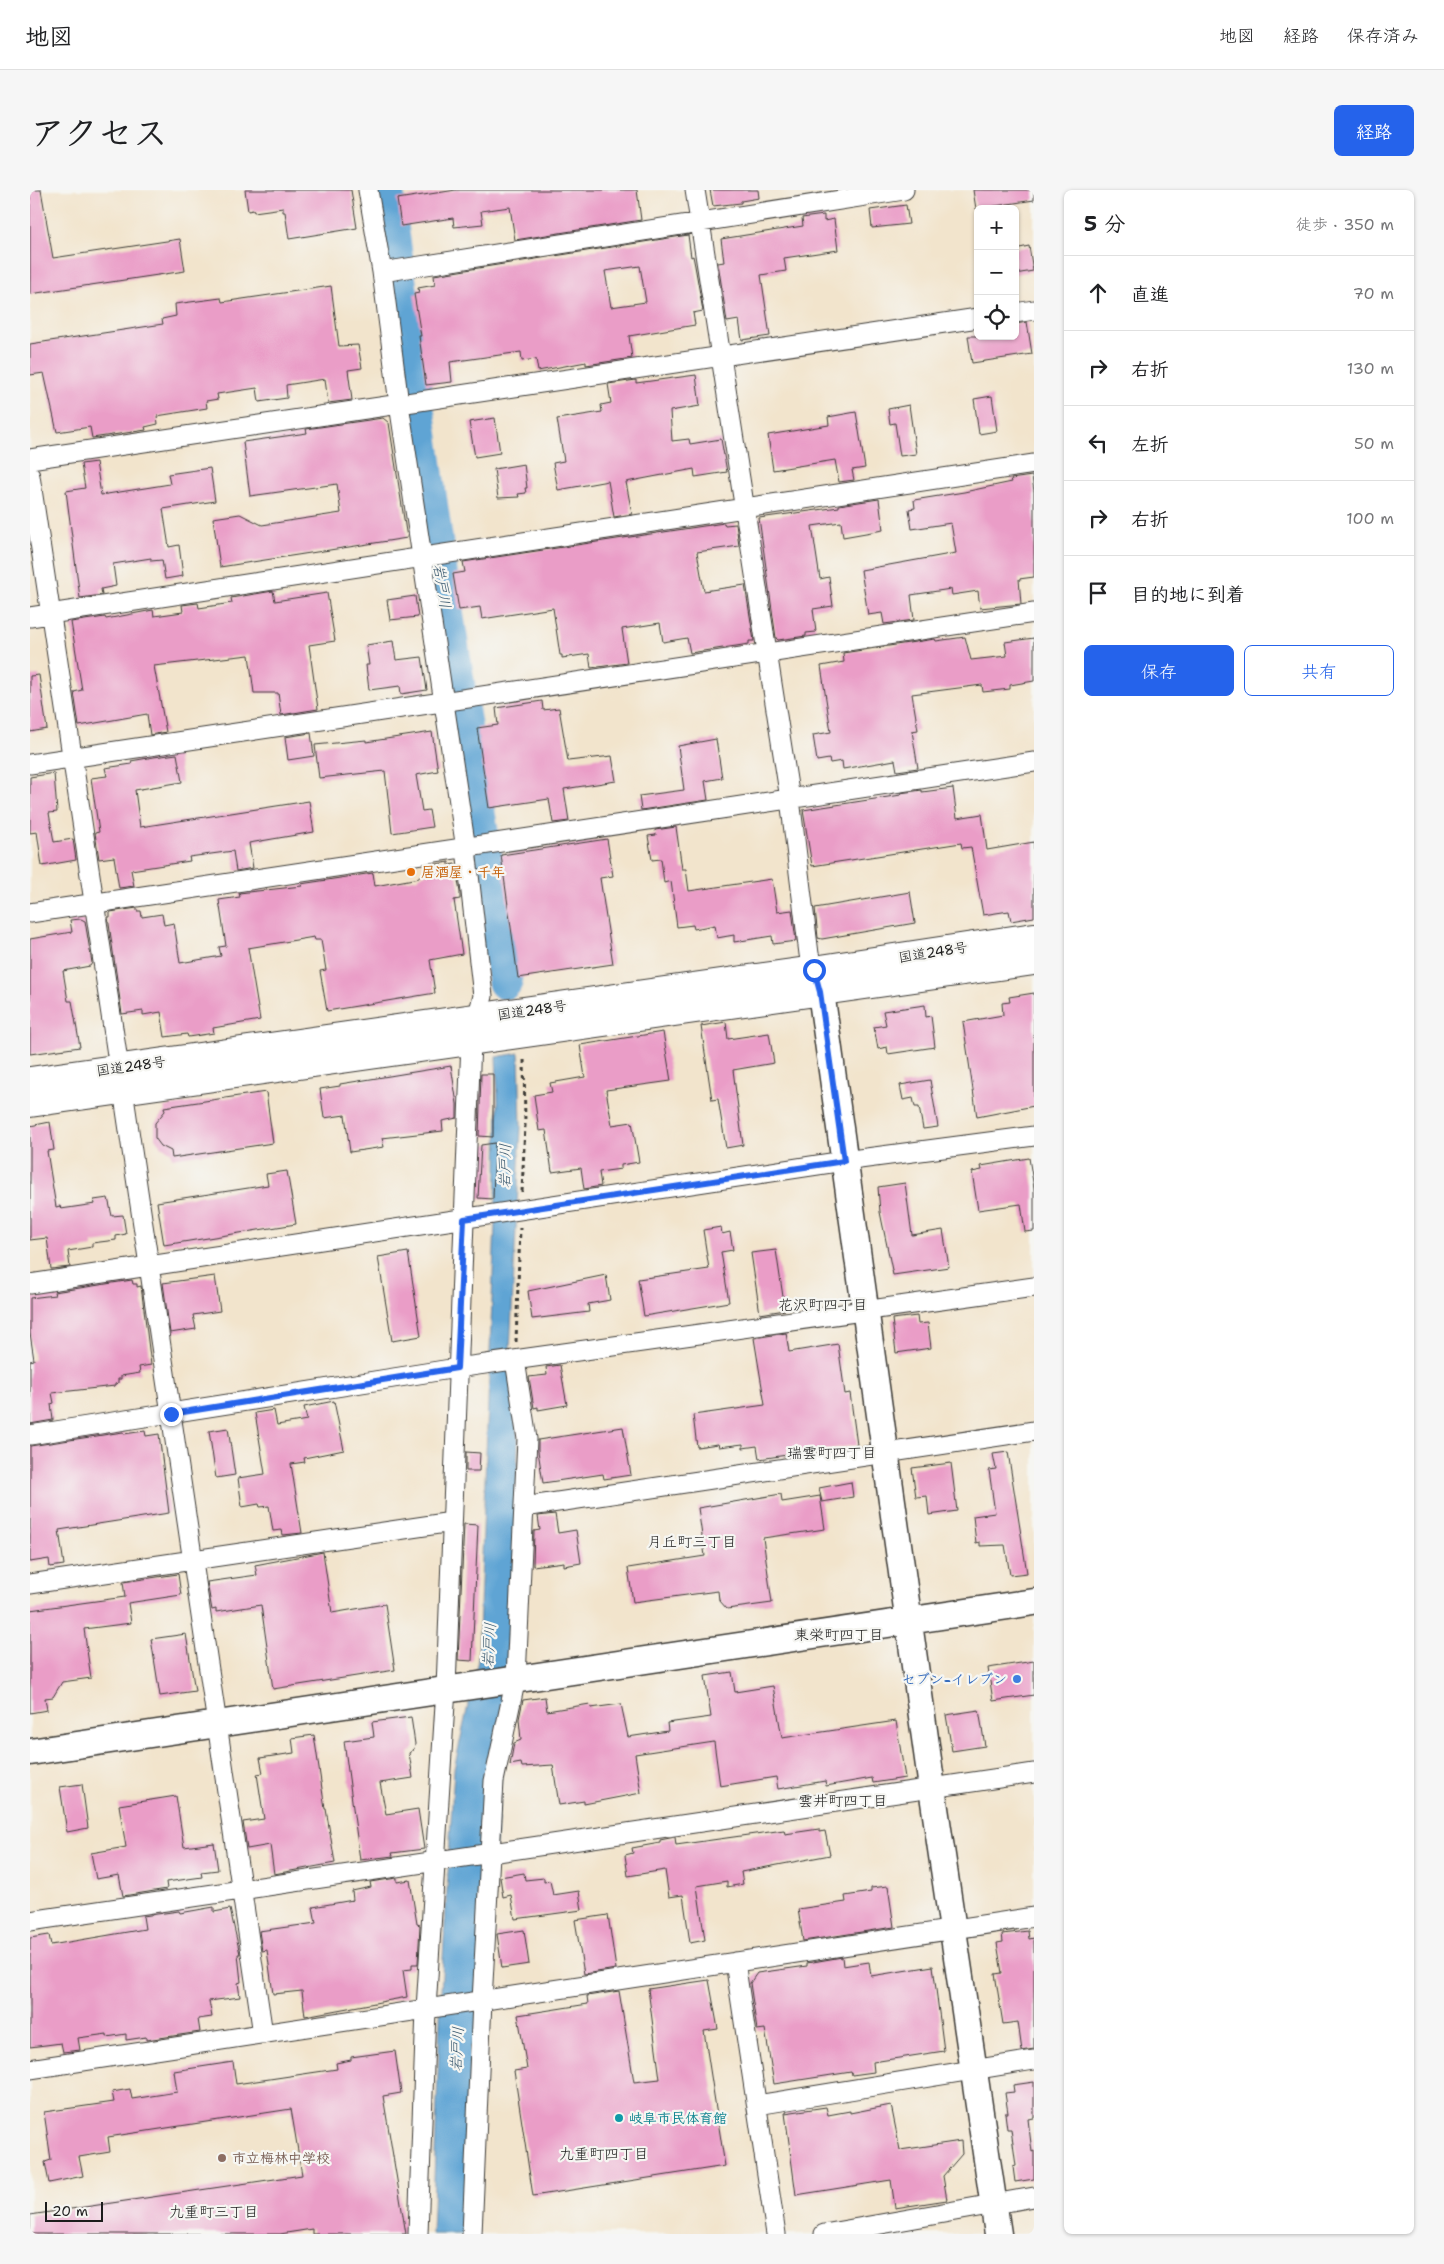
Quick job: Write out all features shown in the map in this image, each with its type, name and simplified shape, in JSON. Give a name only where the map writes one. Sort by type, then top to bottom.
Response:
[{"type":"highway","name":"国道248号","points":[[817,981],[1034,937]]},
{"type":"highway","name":"国道248号","points":[[30,1103],[121,1079],[474,1029],[817,981],[1034,961]]},
{"type":"highway","name":"国道248号","points":[[30,1081],[121,1079]]},
{"type":"street","points":[[368,190],[382,272],[467,849],[483,996],[474,1029],[457,1368],[452,1522],[456,1687],[441,1862],[418,2234]]},
{"type":"street","points":[[695,190],[790,799],[809,954],[817,981],[844,1161],[932,1788],[998,2234]]},
{"type":"street","points":[[382,272],[904,190]]},
{"type":"street","points":[[1019,312],[1034,310]]},
{"type":"street","points":[[30,459],[974,319]]},
{"type":"street","points":[[30,617],[1034,464]]},
{"type":"street","points":[[30,476],[263,2034]]},
{"type":"street","points":[[30,764],[1034,613]]},
{"type":"street","points":[[30,913],[467,849],[1034,762]]},
{"type":"street","points":[[30,1284],[844,1161],[1034,1136]]},
{"type":"street","points":[[30,1435],[457,1368],[1034,1287]]},
{"type":"street","points":[[472,2234],[478,2001],[486,1855],[494,1781],[512,1679],[524,1507],[527,1439],[512,1360]]},
{"type":"street","points":[[524,1507],[1034,1431]]},
{"type":"street","points":[[30,1584],[452,1522]]},
{"type":"street","points":[[30,1752],[217,1722],[1034,1602]]},
{"type":"street","points":[[30,1921],[242,1889],[441,1862],[1034,1773]]},
{"type":"street","points":[[30,2070],[1034,1917]]},
{"type":"street","points":[[735,1962],[776,2234]]},
{"type":"street","points":[[757,2105],[1034,2060]]},
{"type":"street","points":[[824,2234],[1034,2197]]},
{"type":"water","points":[[519,1053],[521,1126],[509,1371],[518,1439],[512,1655],[463,2234],[432,2234],[441,1992],[454,1769],[478,1660],[497,1171],[498,1100],[496,1057]]},
{"type":"building","points":[[30,190],[41,190],[53,258],[180,239],[185,271],[30,294]]},
{"type":"building","points":[[245,190],[351,190],[357,228],[289,239],[283,208],[254,212],[253,210],[248,211]]},
{"type":"building","points":[[456,190],[637,190],[641,220],[515,240],[510,207],[481,211],[483,224],[454,227],[453,218],[401,226],[397,199]]},
{"type":"building","points":[[710,190],[758,190],[759,198],[741,201],[741,203],[713,206]]},
{"type":"building","points":[[973,190],[1034,190],[1034,200],[1002,205],[975,205]]},
{"type":"building","points":[[906,205],[909,224],[872,228],[870,210]]},
{"type":"building","points":[[824,215],[824,221],[834,219],[838,250],[784,258],[786,271],[761,275],[770,336],[742,340],[739,320],[727,322],[718,263],[724,262],[721,239],[803,226],[802,218]]},
{"type":"building","points":[[688,235],[703,311],[693,313],[695,325],[629,336],[632,358],[586,365],[586,362],[538,371],[536,359],[522,361],[521,352],[450,362],[452,382],[426,385],[414,294],[419,293],[418,288],[435,285],[434,275]],"holes":[[[640,266],[646,302],[611,307],[605,271]]]},
{"type":"building","points":[[1029,246],[1033,271],[1019,273],[1019,248]]},
{"type":"building","points":[[331,286],[339,346],[358,345],[362,368],[348,370],[352,400],[328,403],[325,379],[286,385],[287,398],[259,402],[257,388],[217,394],[218,399],[206,401],[207,408],[157,416],[158,424],[145,427],[146,430],[92,438],[90,427],[57,432],[44,373],[30,375],[30,344],[163,324],[162,319],[176,316],[175,304],[221,298],[222,302]]},
{"type":"building","points":[[1027,322],[1032,354],[972,363],[968,336],[974,336],[974,340],[1019,340],[1019,323]]},
{"type":"building","points":[[696,375],[700,406],[670,411],[672,441],[689,439],[690,444],[721,439],[727,472],[695,477],[694,469],[626,482],[632,514],[614,517],[608,481],[558,490],[553,463],[564,461],[557,419],[602,412],[601,405],[611,403],[608,384],[636,380],[636,383]]},
{"type":"building","points":[[992,396],[997,431],[979,434],[974,399]]},
{"type":"building","points":[[909,405],[916,454],[900,456],[895,423],[890,424],[888,409]]},
{"type":"building","points":[[856,412],[865,468],[852,470],[854,480],[839,482],[835,460],[773,470],[768,435],[829,425],[828,417]]},
{"type":"building","points":[[383,418],[389,423],[407,538],[220,567],[213,518],[240,514],[262,525],[341,513],[337,484],[250,496],[243,442],[307,433],[306,429]]},
{"type":"building","points":[[495,418],[500,453],[475,457],[469,422]]},
{"type":"building","points":[[96,462],[101,495],[170,484],[168,474],[210,468],[215,501],[163,509],[169,547],[179,545],[183,576],[165,579],[162,560],[151,561],[151,558],[113,564],[116,586],[101,589],[102,595],[80,598],[66,491],[85,488],[81,464]]},
{"type":"building","points":[[524,464],[526,493],[518,494],[519,497],[498,498],[494,469]]},
{"type":"building","points":[[1032,476],[1034,492],[1034,577],[1019,579],[1021,604],[980,608],[978,591],[952,595],[951,589],[911,595],[914,620],[884,624],[882,613],[868,615],[861,570],[956,553],[951,523],[912,529],[909,509],[915,508],[914,500],[964,492],[1012,482],[1011,479]]},
{"type":"building","points":[[879,499],[883,530],[843,537],[841,522],[812,526],[820,579],[829,577],[833,606],[813,609],[816,632],[806,633],[806,636],[778,640],[776,638],[759,518],[839,507],[839,505]]},
{"type":"building","points":[[724,523],[725,525],[736,524],[739,546],[697,552],[704,591],[745,585],[754,641],[749,641],[749,644],[690,653],[687,638],[663,642],[660,623],[622,629],[627,663],[591,668],[589,654],[562,658],[562,655],[560,655],[553,608],[482,619],[480,607],[459,610],[453,574],[465,572],[463,562]]},
{"type":"building","points":[[273,591],[275,601],[327,593],[335,641],[309,645],[318,709],[281,715],[278,693],[254,693],[249,655],[154,666],[166,732],[150,735],[147,714],[79,726],[74,692],[82,690],[71,622],[105,617],[106,619],[153,610],[154,616],[183,612],[182,605],[198,603],[199,608],[232,603],[231,598]]},
{"type":"building","points":[[415,596],[418,617],[390,620],[387,600]]},
{"type":"building","points":[[965,637],[971,660],[1007,656],[1005,642],[1034,638],[1034,681],[1010,685],[1010,689],[983,692],[982,685],[912,694],[918,730],[912,731],[918,768],[897,771],[895,760],[843,769],[842,761],[830,763],[829,759],[817,761],[813,735],[831,732],[821,666],[844,662],[843,653],[935,639],[936,641]]},
{"type":"building","points":[[393,641],[396,660],[422,657],[427,690],[401,694],[400,686],[369,690],[366,665],[369,665],[366,645]]},
{"type":"building","points":[[39,675],[47,729],[30,732],[30,676]]},
{"type":"building","points":[[542,701],[543,710],[559,708],[568,761],[612,756],[616,781],[564,789],[569,821],[553,823],[549,799],[489,808],[477,728],[498,725],[496,708]]},
{"type":"building","points":[[432,732],[438,771],[416,775],[422,811],[429,810],[432,827],[392,833],[385,771],[319,778],[315,745],[366,740],[366,742]]},
{"type":"building","points":[[311,733],[314,756],[288,760],[285,737]]},
{"type":"building","points":[[716,739],[722,778],[705,781],[708,800],[641,810],[639,796],[684,790],[678,746]]},
{"type":"building","points":[[177,754],[182,782],[135,790],[140,827],[309,801],[314,832],[249,843],[253,868],[236,871],[233,851],[189,857],[190,861],[131,870],[134,886],[119,888],[114,857],[99,859],[95,833],[99,832],[91,778],[107,776],[105,768],[132,764],[131,761]]},
{"type":"building","points":[[54,773],[57,812],[49,813],[54,842],[73,839],[76,860],[42,866],[37,832],[30,833],[30,777]]},
{"type":"building","points":[[953,788],[957,818],[982,814],[987,850],[1034,842],[1034,917],[1011,921],[1009,911],[983,915],[971,847],[962,848],[961,843],[812,866],[803,810],[901,795],[900,793]]},
{"type":"building","points":[[676,827],[682,869],[686,869],[689,891],[772,879],[777,912],[792,910],[796,941],[773,944],[772,936],[734,942],[734,935],[717,938],[715,925],[694,929],[693,925],[677,927],[671,881],[664,883],[661,859],[652,860],[648,836],[656,835],[655,830]]},
{"type":"building","points":[[607,839],[613,876],[600,878],[613,964],[518,978],[501,855]]},
{"type":"building","points":[[449,862],[449,865],[455,864],[460,892],[460,899],[454,900],[462,954],[430,960],[435,993],[327,1011],[320,971],[326,970],[321,940],[315,940],[314,937],[248,948],[260,1020],[213,1028],[214,1033],[188,1037],[187,1034],[165,1037],[161,1012],[143,1015],[143,1011],[122,1014],[108,917],[110,917],[110,912],[137,908],[137,911],[141,911],[142,917],[162,914],[164,925],[174,923],[180,963],[221,956],[219,947],[226,946],[219,900],[240,897],[239,893],[302,886],[301,884],[373,873],[375,886],[419,878],[419,876],[426,874],[425,866]]},
{"type":"building","points":[[910,892],[915,923],[822,939],[818,938],[815,908]]},
{"type":"building","points":[[81,919],[85,921],[92,963],[90,966],[63,971],[68,1001],[72,1001],[80,1047],[30,1054],[30,939],[72,932],[70,920]]},
{"type":"building","points":[[1034,993],[1034,1106],[977,1117],[963,1022],[1003,1015],[1002,1003],[1010,1002],[1009,997]]},
{"type":"building","points":[[925,1005],[926,1017],[931,1016],[935,1047],[888,1054],[887,1047],[878,1049],[874,1027],[886,1025],[883,1011]]},
{"type":"building","points":[[726,1022],[728,1039],[769,1033],[774,1063],[733,1070],[743,1145],[726,1148],[718,1099],[712,1100],[701,1026]]},
{"type":"building","points":[[663,1032],[671,1081],[606,1090],[612,1125],[632,1122],[639,1162],[621,1165],[621,1169],[599,1172],[601,1186],[584,1189],[581,1168],[552,1172],[546,1130],[539,1131],[534,1095],[552,1092],[550,1083],[585,1077],[580,1045]]},
{"type":"building","points":[[451,1066],[457,1104],[457,1118],[442,1121],[443,1131],[382,1138],[384,1147],[350,1152],[345,1115],[324,1118],[320,1089]]},
{"type":"building","points":[[481,1074],[493,1074],[493,1137],[479,1136]]},
{"type":"building","points":[[930,1080],[938,1127],[923,1129],[919,1107],[915,1107],[913,1098],[903,1100],[900,1085]]},
{"type":"building","points":[[266,1092],[273,1143],[172,1158],[171,1151],[161,1146],[155,1138],[155,1123],[165,1111],[164,1107]]},
{"type":"building","points":[[50,1122],[54,1150],[47,1151],[56,1207],[60,1206],[61,1209],[95,1204],[94,1200],[108,1198],[112,1216],[123,1215],[126,1234],[116,1236],[116,1240],[92,1243],[92,1247],[68,1251],[70,1267],[51,1269],[47,1238],[30,1240],[30,1126]]},
{"type":"building","points":[[495,1143],[493,1199],[478,1198],[481,1145]]},
{"type":"building","points":[[1029,1158],[1034,1188],[1034,1231],[1025,1232],[1021,1204],[978,1210],[972,1172],[982,1170],[981,1166]]},
{"type":"building","points":[[287,1171],[296,1224],[164,1245],[157,1202],[268,1185],[266,1174]]},
{"type":"building","points":[[905,1183],[912,1235],[943,1230],[949,1267],[893,1275],[880,1212],[878,1187]]},
{"type":"building","points":[[721,1227],[722,1234],[730,1232],[733,1250],[721,1252],[729,1302],[644,1316],[638,1279],[709,1269],[703,1230]]},
{"type":"building","points":[[776,1250],[785,1310],[760,1314],[751,1253]]},
{"type":"building","points":[[408,1252],[421,1336],[392,1341],[378,1257]]},
{"type":"building","points":[[606,1275],[610,1300],[588,1304],[589,1312],[532,1319],[528,1291]]},
{"type":"building","points":[[215,1276],[220,1311],[193,1315],[196,1329],[170,1333],[163,1283]]},
{"type":"building","points":[[132,1280],[133,1284],[137,1284],[137,1287],[141,1286],[151,1365],[139,1367],[140,1373],[121,1376],[121,1379],[118,1379],[118,1383],[115,1386],[52,1393],[54,1403],[51,1404],[53,1420],[30,1424],[30,1361],[34,1360],[30,1333],[30,1298],[55,1295],[54,1292]]},
{"type":"building","points":[[917,1316],[918,1324],[928,1323],[931,1348],[896,1353],[892,1319]]},
{"type":"building","points":[[786,1333],[789,1352],[838,1344],[845,1394],[850,1393],[857,1445],[759,1459],[757,1446],[743,1448],[743,1444],[719,1447],[718,1444],[697,1447],[693,1415],[765,1405],[754,1338]]},
{"type":"building","points":[[560,1365],[567,1405],[538,1410],[538,1407],[534,1408],[529,1377],[547,1375],[546,1367]]},
{"type":"building","points":[[334,1401],[344,1450],[304,1458],[305,1462],[291,1464],[302,1533],[283,1535],[282,1530],[273,1531],[269,1506],[260,1507],[259,1504],[242,1507],[238,1478],[265,1474],[255,1413],[274,1410],[277,1425],[307,1420],[304,1407]]},
{"type":"building","points":[[623,1427],[631,1475],[604,1479],[603,1474],[543,1483],[538,1440]]},
{"type":"building","points":[[228,1428],[235,1475],[216,1478],[209,1431]]},
{"type":"building","points":[[145,1431],[146,1436],[159,1434],[169,1513],[59,1530],[64,1565],[50,1567],[49,1559],[30,1562],[30,1446],[123,1432],[124,1434]]},
{"type":"building","points":[[466,1452],[480,1453],[479,1471],[466,1471]]},
{"type":"building","points":[[1008,1452],[1027,1573],[1010,1575],[1005,1545],[980,1546],[980,1542],[976,1543],[973,1516],[995,1513],[989,1470],[996,1469],[993,1454]]},
{"type":"building","points":[[951,1463],[957,1511],[929,1515],[927,1496],[916,1497],[912,1468]]},
{"type":"building","points":[[851,1482],[853,1497],[822,1502],[819,1488]]},
{"type":"building","points":[[781,1494],[782,1502],[820,1496],[825,1529],[763,1538],[772,1603],[727,1609],[719,1600],[718,1591],[633,1602],[628,1568],[705,1556],[698,1508]]},
{"type":"building","points":[[555,1514],[558,1533],[576,1530],[581,1563],[564,1566],[564,1562],[533,1566],[534,1531],[540,1530],[538,1516]]},
{"type":"building","points":[[464,1524],[478,1525],[472,1661],[458,1660]]},
{"type":"building","points":[[323,1552],[332,1613],[385,1604],[395,1670],[273,1689],[261,1605],[216,1612],[216,1609],[212,1610],[207,1582],[257,1575],[255,1565]]},
{"type":"building","points":[[178,1574],[181,1595],[128,1603],[131,1623],[84,1629],[91,1678],[62,1682],[53,1697],[45,1698],[47,1710],[30,1713],[30,1610],[125,1597],[123,1582]]},
{"type":"building","points":[[186,1634],[195,1691],[160,1696],[151,1639]]},
{"type":"building","points":[[1034,1661],[1034,1695],[993,1701],[988,1668]]},
{"type":"building","points":[[732,1672],[735,1692],[773,1686],[782,1738],[896,1721],[905,1778],[873,1783],[872,1778],[826,1786],[825,1781],[778,1789],[776,1777],[720,1786],[714,1742],[635,1754],[641,1793],[584,1804],[584,1801],[559,1805],[553,1765],[522,1767],[521,1763],[510,1765],[514,1743],[521,1740],[519,1719],[523,1700],[545,1697],[547,1711],[590,1704],[591,1708],[621,1704],[628,1737],[668,1731],[667,1723],[711,1717],[705,1676]]},
{"type":"building","points":[[979,1710],[985,1746],[952,1751],[946,1715]]},
{"type":"building","points":[[411,1717],[415,1744],[414,1749],[409,1753],[413,1778],[380,1783],[386,1814],[418,1809],[424,1849],[392,1853],[393,1856],[360,1860],[344,1741],[374,1737],[372,1722]]},
{"type":"building","points":[[314,1735],[335,1863],[274,1874],[270,1845],[247,1849],[243,1822],[264,1819],[257,1774],[263,1773],[260,1758],[294,1753],[292,1738]]},
{"type":"building","points":[[82,1784],[88,1828],[67,1832],[60,1787]]},
{"type":"building","points":[[176,1796],[184,1847],[214,1843],[218,1870],[201,1872],[202,1877],[166,1882],[167,1889],[123,1896],[119,1875],[96,1879],[91,1853],[126,1847],[119,1805]]},
{"type":"building","points":[[819,1829],[819,1832],[825,1831],[830,1855],[741,1872],[743,1884],[727,1887],[727,1881],[697,1886],[705,1940],[690,1943],[683,1895],[669,1897],[665,1870],[628,1876],[625,1855],[633,1853],[632,1848],[660,1843],[660,1840],[675,1837],[676,1845],[784,1830],[785,1834]]},
{"type":"building","points":[[524,1873],[525,1880],[544,1878],[544,1882],[550,1881],[553,1895],[579,1891],[582,1910],[515,1919],[511,1895],[503,1897],[500,1877]]},
{"type":"building","points":[[397,1878],[397,1882],[410,1880],[417,1924],[420,1925],[418,1964],[412,1964],[412,1969],[403,1970],[407,1997],[305,2016],[302,1991],[273,1994],[267,1950],[262,1951],[259,1931],[316,1923],[313,1907],[353,1900],[352,1891],[371,1887],[370,1882]]},
{"type":"building","points":[[888,1886],[894,1927],[803,1941],[798,1909],[846,1902],[845,1896],[871,1892],[871,1888]]},
{"type":"building","points":[[214,1907],[214,1912],[230,1909],[240,1954],[238,1954],[241,1982],[238,1983],[240,1997],[209,2001],[212,2017],[198,2019],[200,2032],[146,2040],[146,2037],[126,2040],[126,2034],[107,2037],[107,2034],[78,2038],[80,2050],[63,2052],[61,2043],[30,2047],[30,1938],[49,1935],[51,1945],[145,1929],[143,1916],[179,1911],[180,1913]]},
{"type":"building","points":[[608,1915],[616,1969],[584,1974],[575,1920]]},
{"type":"building","points":[[524,1930],[529,1964],[502,1968],[497,1934]]},
{"type":"building","points":[[1028,1931],[1029,1939],[1034,1938],[1034,2049],[1022,2051],[1018,2022],[1003,2024],[995,1974],[1002,1973],[997,1943],[1003,1942],[1002,1934]]},
{"type":"building","points":[[842,1957],[843,1966],[869,1962],[871,1976],[933,1966],[944,2051],[873,2062],[874,2072],[852,2075],[851,2072],[774,2084],[765,2029],[757,2030],[750,1983],[757,1973],[807,1966],[807,1963]]},
{"type":"building","name":"岐阜市民体育館","points":[[709,1980],[718,2029],[704,2031],[725,2166],[533,2196],[514,2071],[527,2069],[518,2015],[588,2004],[587,1996],[619,1991],[634,2082],[660,2079],[648,1989]]},
{"type":"building","points":[[395,2051],[401,2093],[383,2096],[406,2234],[312,2234],[312,2229],[280,2234],[30,2234],[30,2215],[302,2175],[291,2109],[108,2137],[110,2152],[79,2157],[83,2176],[49,2183],[45,2162],[51,2160],[44,2112],[114,2102],[112,2092],[130,2089],[132,2099],[177,2092],[174,2071],[233,2062],[236,2084],[337,2069],[336,2063],[351,2060],[351,2057]]},
{"type":"building","points":[[1034,2082],[1034,2118],[1028,2119],[1032,2152],[1034,2151],[1034,2179],[1015,2182],[1013,2167],[1016,2166],[1011,2129],[1007,2129],[1005,2113],[1008,2113],[1005,2093],[1014,2092],[1013,2085]]},
{"type":"building","points":[[891,2105],[900,2150],[961,2141],[962,2154],[943,2176],[947,2200],[895,2208],[891,2180],[796,2195],[785,2113],[826,2107],[828,2115]]},
{"type":"waterway","name":"岩戸川","points":[[386,190],[442,586],[505,982]]},
{"type":"place","name":"居酒屋・千年","points":[[411,872]]},
{"type":"place","name":"セブン-イレブン","points":[[1017,1679]]},
{"type":"place","name":"岐阜市民体育館","points":[[619,2118]]},
{"type":"place","name":"市立梅林中学校","points":[[222,2158]]},
{"type":"district","name":"花沢町四丁目","points":[[823,1305]]},
{"type":"district","name":"瑞雲町四丁目","points":[[832,1453]]},
{"type":"district","name":"月丘町三丁目","points":[[692,1542]]},
{"type":"district","name":"東栄町四丁目","points":[[839,1635]]},
{"type":"district","name":"雲井町四丁目","points":[[843,1801]]},
{"type":"district","name":"九重町四丁目","points":[[604,2154]]},
{"type":"district","name":"九重町三丁目","points":[[214,2212]]},
{"type":"route","points":[[171,1414],[457,1368],[464,1219],[844,1161],[820,992],[814,970]]}]
